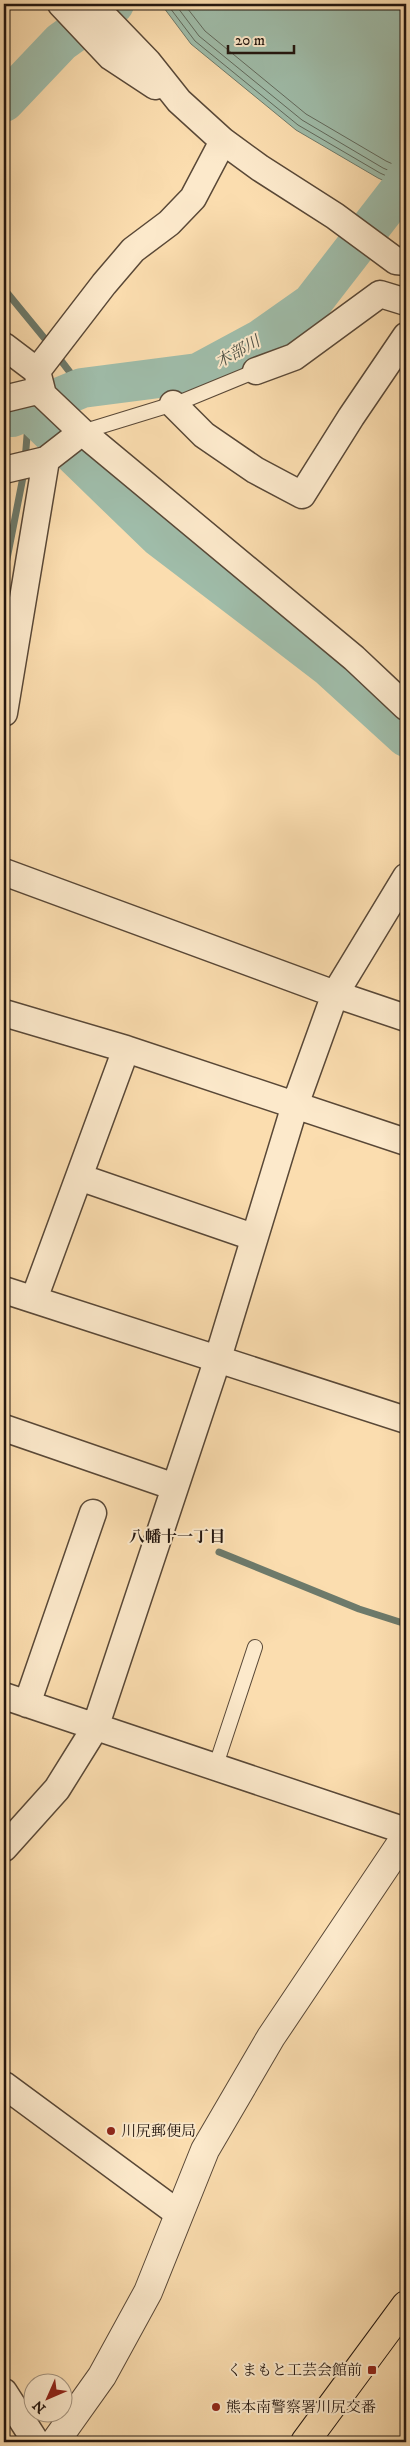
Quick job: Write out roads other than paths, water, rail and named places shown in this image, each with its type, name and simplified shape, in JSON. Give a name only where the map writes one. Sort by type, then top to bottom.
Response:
[{"type":"main road","points":[[305,2442],[406,2305]]},
{"type":"street","points":[[61,4],[111,56],[179,101],[223,141],[260,168],[335,216],[401,262]]},
{"type":"street","points":[[92,4],[148,62],[179,101]]},
{"type":"street","points":[[4,399],[40,385],[104,284],[133,250],[169,224],[192,198],[223,141]]},
{"type":"street","points":[[256,371],[294,356],[380,294],[406,302]]},
{"type":"street","points":[[173,404],[204,435],[255,470],[302,495],[351,417],[406,336]]},
{"type":"street","points":[[4,346],[82,432],[354,658],[406,707]]},
{"type":"street","points":[[4,470],[46,460],[82,432]]},
{"type":"street","points":[[4,713],[46,460]]},
{"type":"street","points":[[4,872],[335,994],[406,1018]]},
{"type":"street","points":[[4,1848],[57,1789],[95,1728],[218,1358],[253,1236],[295,1105],[335,994],[406,877]]},
{"type":"street","points":[[4,1013],[126,1049],[406,1142]]},
{"type":"street","points":[[34,1299],[126,1049]]},
{"type":"street","points":[[78,1177],[253,1236]]},
{"type":"street","points":[[4,1290],[406,1420]]},
{"type":"street","points":[[4,1428],[175,1487]]},
{"type":"street","points":[[93,1513],[16,1700],[406,1831]]},
{"type":"street","points":[[55,2442],[102,2376],[145,2298],[205,2150],[271,2037],[406,1836]]},
{"type":"street","points":[[4,2085],[179,2214]]},
{"type":"street","points":[[4,2392],[36,2442]]},
{"type":"lane","points":[[82,432],[173,404],[256,371]]},
{"type":"lane","points":[[215,1768],[255,1647]]},
{"type":"water","points":[[161,4],[406,4],[406,191],[378,178],[296,130],[191,44]]},
{"type":"waterway","points":[[4,102],[61,42],[114,4]]},
{"type":"waterway","name":"木部川","points":[[12,417],[82,388],[198,373],[261,339],[312,303],[401,188],[406,177]]},
{"type":"waterway","points":[[4,289],[50,345]]},
{"type":"waterway","points":[[56,354],[82,388]]},
{"type":"waterway","points":[[25,461],[29,411]]},
{"type":"waterway","points":[[29,411],[158,536],[328,666],[406,737]]},
{"type":"waterway","points":[[4,574],[24,472]]},
{"type":"waterway","points":[[219,1552],[359,1609],[406,1624]]},
{"type":"place","name":"川尻郵便局","points":[[111,2131]]},
{"type":"place","name":"くまもと工芸会館前","points":[[372,2370]]},
{"type":"place","name":"熊本南警察署川尻交番","points":[[216,2407]]},
{"type":"district","name":"八幡十一丁目","points":[[177,1536]]}]
